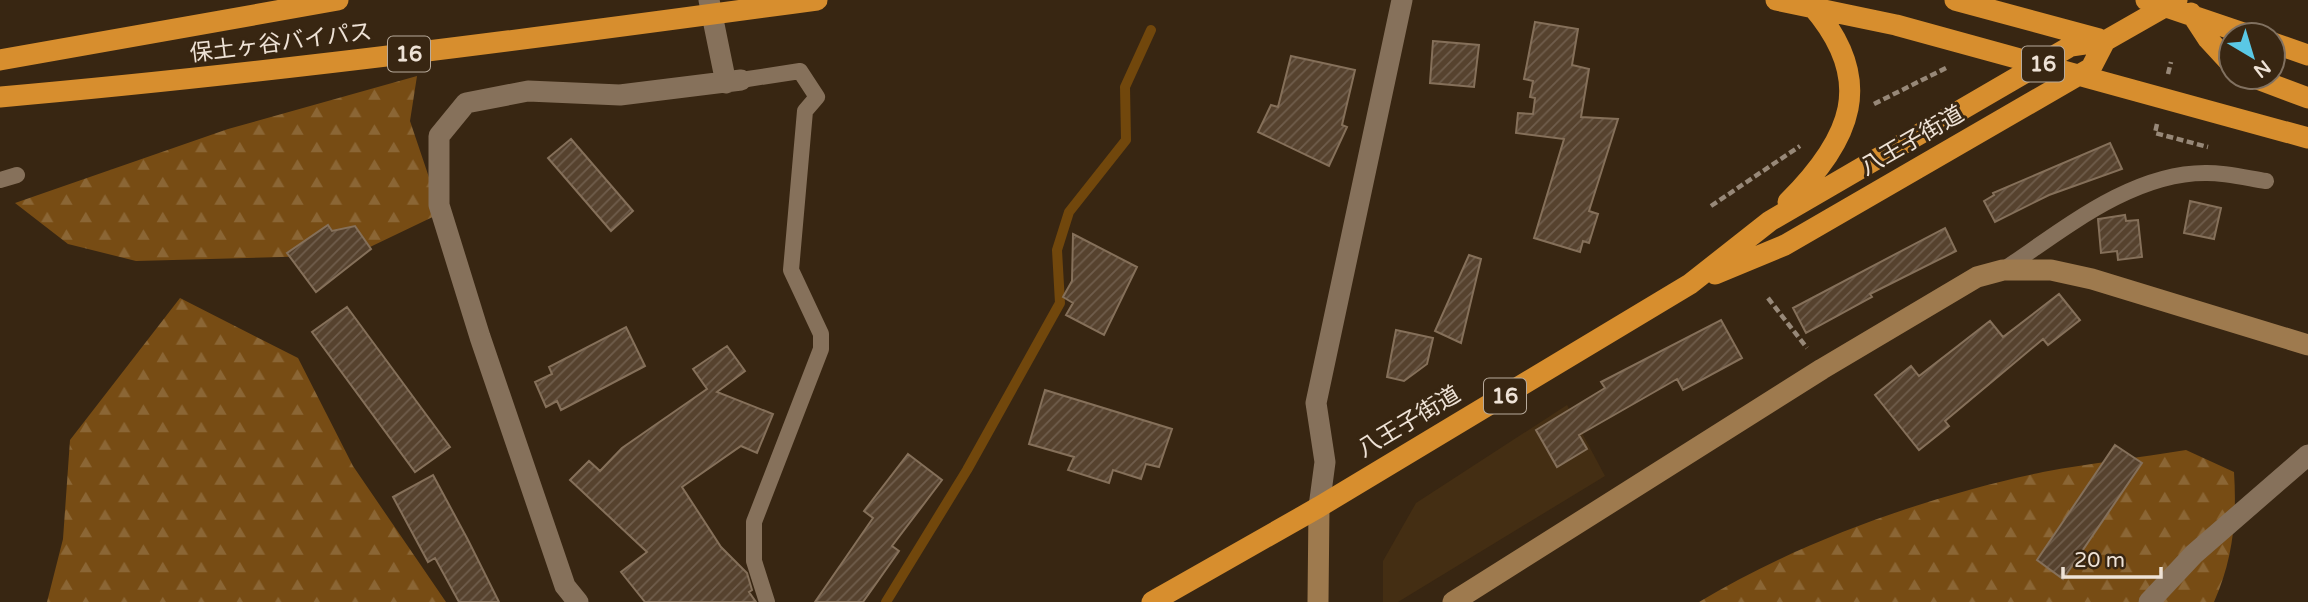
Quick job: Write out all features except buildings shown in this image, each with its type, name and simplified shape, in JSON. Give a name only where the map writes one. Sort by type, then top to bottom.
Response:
[{"type":"highway","points":[[0,60],[338,0]]},
{"type":"highway","name":"保土ヶ谷バイパス","points":[[0,97],[163,83],[432,52],[817,0]]},
{"type":"highway","name":"16","points":[[1776,0],[1896,25],[2308,138]]},
{"type":"highway","points":[[1770,221],[1819,170],[1840,139],[1849,106],[1848,68],[1834,30],[1808,0]]},
{"type":"highway","name":"16","points":[[1955,0],[2105,41]]},
{"type":"highway","points":[[2147,0],[2217,24]]},
{"type":"highway","name":"八王子街道","points":[[1152,602],[1319,507],[1690,284],[1770,221],[2071,47],[2105,41],[2180,0]]},
{"type":"highway","name":"16","points":[[2180,0],[2217,49]]},
{"type":"highway","name":"八王子街道","points":[[1690,284],[1785,245],[2091,68],[2105,41]]},
{"type":"highway","points":[[2287,48],[2308,55]]},
{"type":"highway","points":[[2287,90],[2308,98]]},
{"type":"street","points":[[578,602],[565,586],[480,337],[439,205],[439,136],[466,103],[528,90],[620,94],[730,78],[709,0]]},
{"type":"street","points":[[1318,602],[1319,507],[1325,463],[1316,403],[1402,0]]},
{"type":"street","points":[[1453,602],[1822,369],[1978,277],[2003,270],[2051,270],[2092,279],[2308,345]]},
{"type":"street","points":[[2149,602],[2194,554],[2308,455]]},
{"type":"lane","points":[[730,78],[800,71],[817,97],[805,111],[790,270],[821,334],[821,349],[754,522],[754,561],[767,602]]},
{"type":"lane","points":[[2003,270],[2088,213],[2158,178],[2207,173],[2266,181]]},
{"type":"lane","points":[[0,180],[17,175]]},
{"type":"path","points":[[1868,107],[1953,64]]},
{"type":"path","points":[[1711,206],[1808,140]]},
{"type":"path","points":[[1768,298],[1822,369]]},
{"type":"shaded area","points":[[1567,405],[1605,476],[1398,602],[1383,602],[1383,561],[1416,503]]},
{"type":"green space","points":[[417,76],[410,121],[441,213],[370,247],[317,256],[136,261],[68,244],[15,203],[228,129]]},
{"type":"green space","points":[[180,298],[298,358],[353,466],[446,602],[47,602],[63,539],[70,440]]},
{"type":"green space","points":[[2186,450],[2234,472],[2232,538],[2226,570],[2214,602],[1699,602],[1779,559],[1822,540],[1910,508],[2043,472]]},
{"type":"waterway","points":[[886,602],[967,470],[1060,303],[1057,250],[1069,212],[1126,140],[1125,87],[1151,30]]}]
